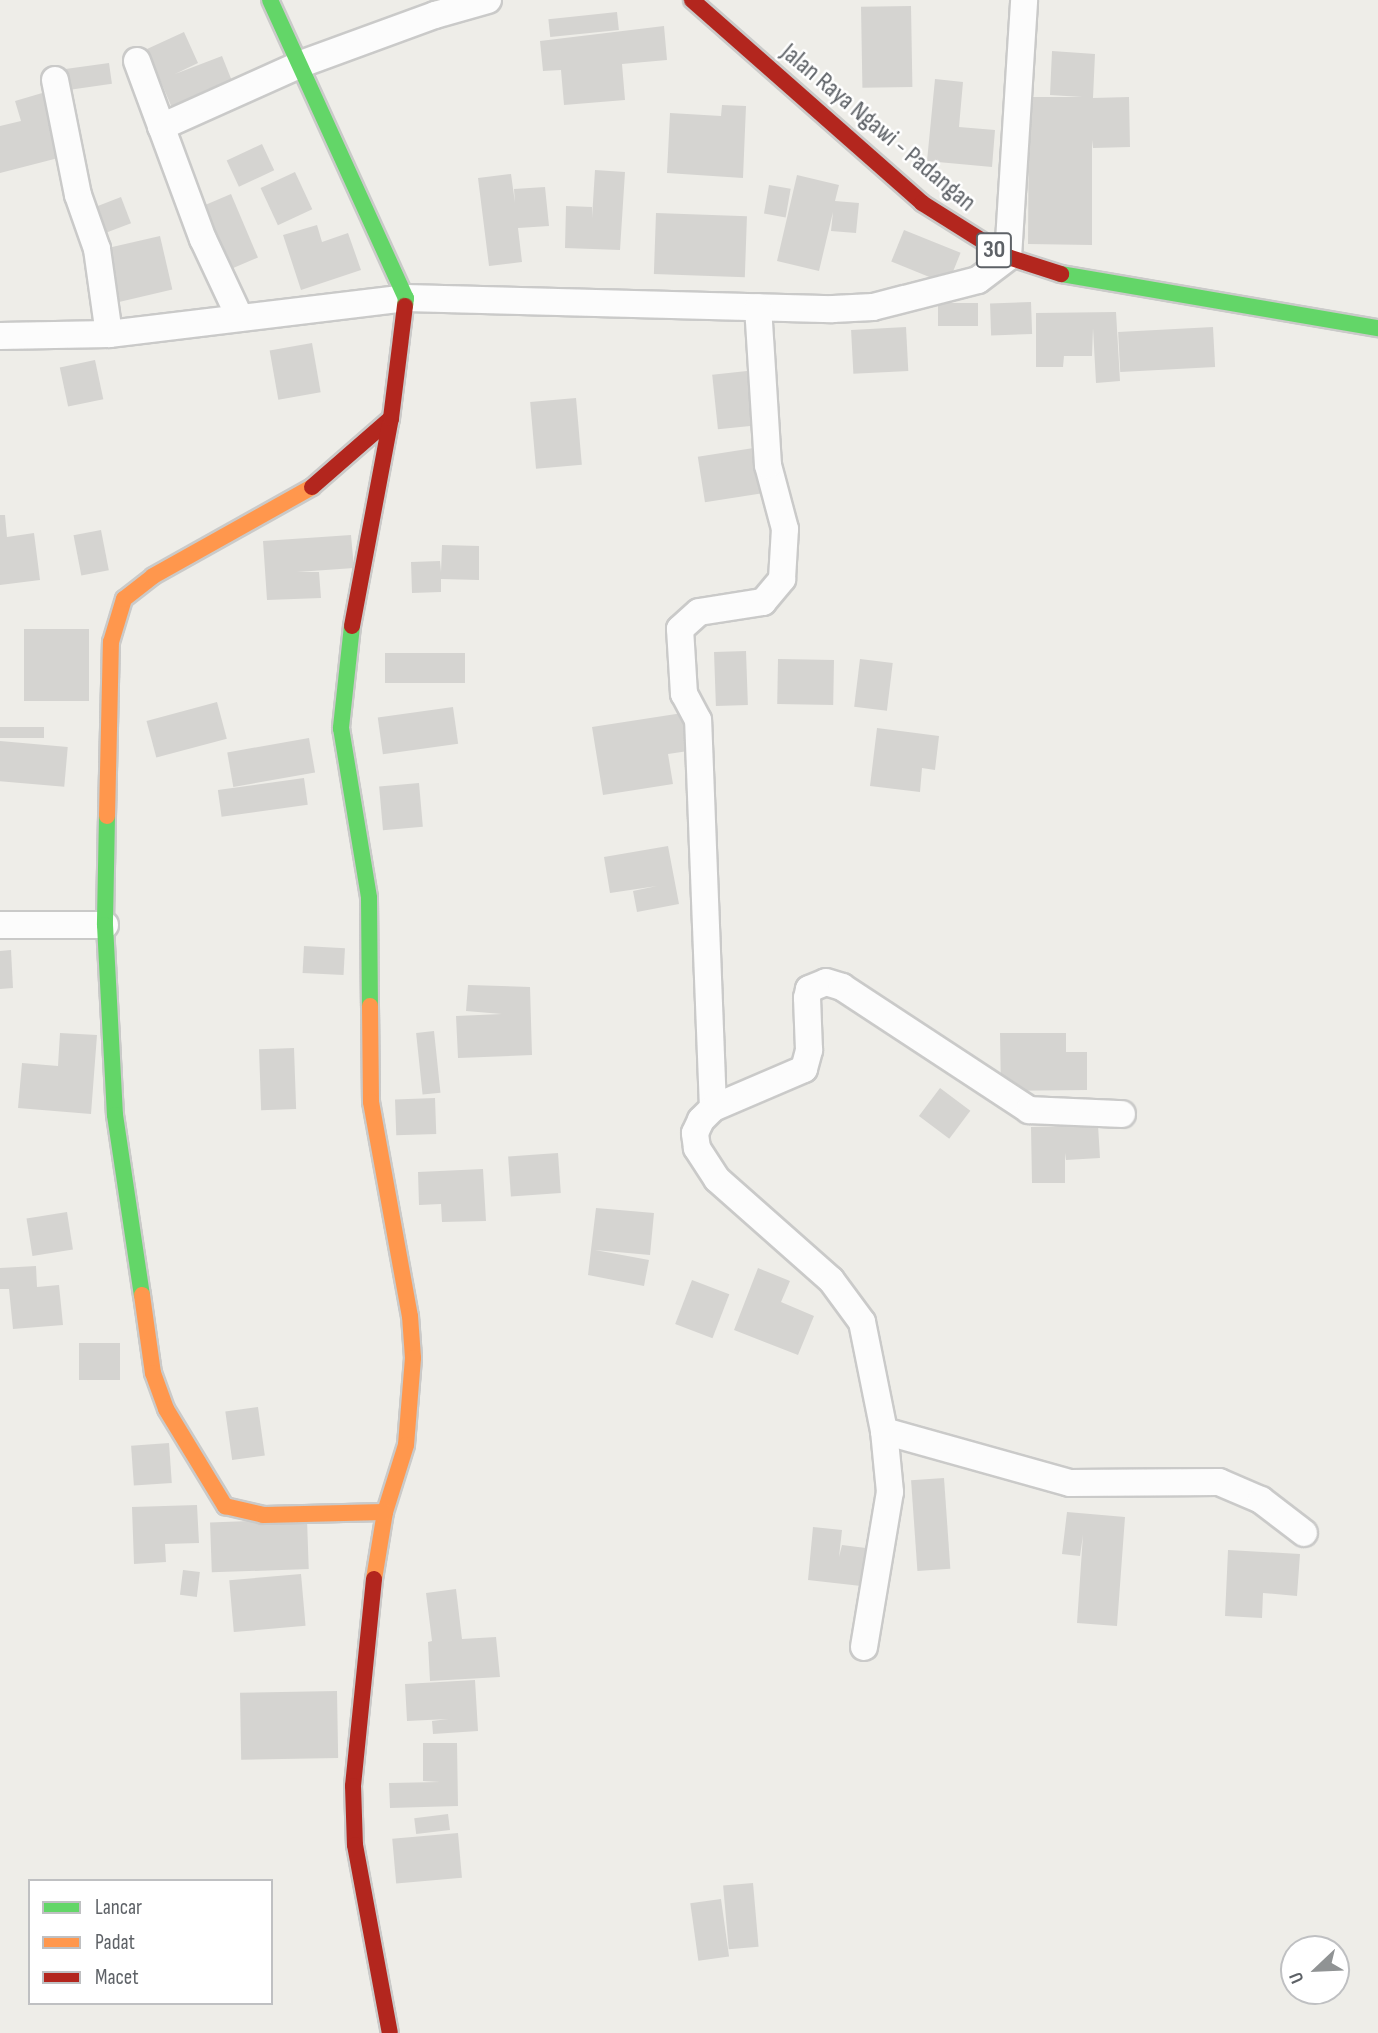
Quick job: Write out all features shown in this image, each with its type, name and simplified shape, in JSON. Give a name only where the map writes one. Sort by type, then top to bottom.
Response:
[{"type":"main road","points":[[270,0],[302,64],[406,298],[391,418],[345,666],[341,718],[369,898],[371,1102],[410,1316],[413,1358],[406,1445],[386,1512],[365,1638],[352,1816],[390,2033]]},
{"type":"main road","name":"Jalan Raya Ngawi - Padangan","points":[[692,0],[922,203],[1008,257],[1070,277],[1378,328]]},
{"type":"main road","points":[[386,1512],[263,1515],[225,1506],[212,1492],[166,1409],[153,1373],[115,1115],[105,925],[111,642],[124,599],[153,576],[305,494],[391,418]]},
{"type":"street","points":[[161,127],[302,64],[435,15],[488,0]]},
{"type":"street","points":[[0,336],[109,334],[406,298],[758,307],[873,307],[978,280],[1008,257],[1024,0]]},
{"type":"street","points":[[137,61],[203,239],[240,318]]},
{"type":"street","points":[[55,80],[78,195],[97,249],[109,334]]},
{"type":"street","points":[[713,1108],[698,720],[684,694],[680,629],[699,612],[764,602],[782,579],[785,529],[768,465],[758,307]]},
{"type":"street","points":[[0,925],[105,925]]},
{"type":"street","points":[[864,1647],[890,1492],[884,1431],[862,1322],[850,1300],[704,1162],[695,1133],[713,1108],[804,1069],[809,1050],[809,989],[826,982],[842,987],[1029,1110],[1122,1114]]},
{"type":"street","points":[[884,1431],[1070,1483],[1219,1482],[1252,1494],[1304,1533]]},
{"type":"building","points":[[911,6],[912,87],[862,88],[861,7]]},
{"type":"building","points":[[617,12],[619,30],[550,37],[548,19]]},
{"type":"building","points":[[664,26],[667,60],[622,64],[625,100],[564,105],[561,70],[543,71],[540,41]]},
{"type":"building","points":[[184,32],[198,63],[175,74],[222,56],[236,91],[175,115],[147,49]]},
{"type":"building","points":[[1052,51],[1095,54],[1093,98],[1129,97],[1130,147],[1093,148],[1092,140],[1092,245],[1028,244],[1029,97],[1082,97],[1050,95]]},
{"type":"building","points":[[109,63],[112,84],[68,90],[65,69]]},
{"type":"building","points":[[935,79],[963,82],[959,127],[995,130],[992,167],[927,161]]},
{"type":"building","points":[[49,91],[66,156],[0,173],[0,126],[21,121],[15,101]]},
{"type":"building","points":[[722,105],[746,106],[743,178],[667,173],[670,113],[721,116]]},
{"type":"building","points":[[262,144],[274,170],[239,187],[227,160]]},
{"type":"building","points":[[595,170],[625,172],[620,250],[565,248],[566,206],[592,207],[592,218]]},
{"type":"building","points":[[295,172],[312,209],[278,225],[261,188]]},
{"type":"building","points":[[511,174],[515,203],[514,189],[545,187],[549,226],[518,228],[522,262],[489,266],[478,178]]},
{"type":"building","points":[[797,175],[839,185],[835,201],[859,203],[856,233],[831,231],[833,212],[819,271],[777,261]]},
{"type":"building","points":[[769,185],[791,189],[786,217],[764,214]]},
{"type":"building","points":[[231,194],[258,258],[224,272],[197,208]]},
{"type":"building","points":[[121,197],[131,223],[104,234],[94,207]]},
{"type":"building","points":[[656,213],[747,216],[745,277],[654,274]]},
{"type":"building","points":[[317,225],[322,242],[348,233],[361,270],[301,290],[283,235]]},
{"type":"building","points":[[904,230],[961,253],[948,284],[891,262]]},
{"type":"building","points":[[160,236],[172,290],[116,303],[103,249]]},
{"type":"building","points":[[1031,302],[1032,334],[991,335],[990,303]]},
{"type":"building","points":[[938,303],[978,303],[978,326],[938,326]]},
{"type":"building","points":[[1116,312],[1120,381],[1096,383],[1093,328],[1092,356],[1064,356],[1063,367],[1036,367],[1036,313]]},
{"type":"building","points":[[906,327],[908,371],[853,374],[851,330]]},
{"type":"building","points":[[1213,327],[1215,367],[1120,372],[1118,332]]},
{"type":"building","points":[[312,343],[321,392],[278,400],[270,350]]},
{"type":"building","points":[[95,360],[103,399],[68,407],[60,367]]},
{"type":"building","points":[[747,371],[753,426],[718,429],[712,375]]},
{"type":"building","points":[[576,398],[582,465],[536,469],[530,402]]},
{"type":"building","points":[[760,447],[767,492],[705,502],[698,457]]},
{"type":"building","points":[[0,515],[5,515],[7,537],[34,533],[40,580],[0,585]]},
{"type":"building","points":[[101,530],[109,570],[81,576],[74,535]]},
{"type":"building","points":[[351,535],[354,568],[297,572],[319,572],[321,598],[267,600],[263,541]]},
{"type":"building","points":[[442,545],[479,546],[479,580],[441,579],[441,592],[412,593],[411,562],[440,561],[441,572]]},
{"type":"building","points":[[24,629],[89,629],[89,701],[24,701]]},
{"type":"building","points":[[746,651],[748,705],[716,706],[714,652]]},
{"type":"building","points":[[385,653],[465,653],[465,683],[385,683]]},
{"type":"building","points":[[778,659],[834,660],[833,705],[777,704]]},
{"type":"building","points":[[860,659],[893,663],[887,711],[854,707]]},
{"type":"building","points":[[217,702],[227,739],[156,758],[146,721]]},
{"type":"building","points":[[453,707],[458,744],[383,754],[378,718]]},
{"type":"building","points":[[689,712],[695,750],[668,754],[673,784],[603,795],[592,727]]},
{"type":"building","points":[[0,727],[44,727],[44,738],[0,738]]},
{"type":"building","points":[[877,728],[939,736],[935,770],[922,768],[920,792],[870,786]]},
{"type":"building","points":[[309,738],[315,772],[233,787],[227,752]]},
{"type":"building","points":[[0,741],[68,747],[64,787],[0,781]]},
{"type":"building","points":[[304,778],[308,805],[222,817],[218,790]]},
{"type":"building","points":[[419,783],[423,827],[383,830],[379,786]]},
{"type":"building","points":[[668,846],[679,904],[637,912],[633,891],[657,886],[610,893],[604,857]]},
{"type":"building","points":[[304,946],[345,948],[344,975],[303,973]]},
{"type":"building","points":[[11,950],[13,988],[0,989],[0,951]]},
{"type":"building","points":[[468,985],[530,987],[532,1055],[458,1058],[456,1016],[502,1014],[466,1011]]},
{"type":"building","points":[[434,1031],[440,1093],[423,1095],[416,1033]]},
{"type":"building","points":[[60,1033],[97,1035],[91,1114],[18,1108],[22,1063],[58,1066]]},
{"type":"building","points":[[1000,1033],[1066,1033],[1066,1052],[1087,1052],[1087,1090],[1001,1091]]},
{"type":"building","points":[[294,1048],[296,1109],[261,1110],[259,1049]]},
{"type":"building","points":[[940,1088],[970,1111],[949,1139],[919,1116]]},
{"type":"building","points":[[435,1098],[436,1134],[396,1135],[395,1099]]},
{"type":"building","points":[[1098,1125],[1100,1158],[1066,1160],[1065,1153],[1065,1183],[1032,1183],[1031,1127]]},
{"type":"building","points":[[558,1153],[561,1193],[511,1196],[508,1156]]},
{"type":"building","points":[[483,1169],[486,1221],[442,1222],[441,1204],[419,1205],[418,1172]]},
{"type":"building","points":[[596,1208],[654,1213],[650,1255],[595,1250],[649,1260],[644,1286],[588,1275]]},
{"type":"building","points":[[67,1212],[73,1250],[32,1256],[27,1218]]},
{"type":"building","points":[[36,1266],[37,1287],[59,1285],[63,1325],[13,1329],[9,1289],[0,1289],[0,1268]]},
{"type":"building","points":[[758,1268],[790,1281],[781,1302],[814,1316],[798,1355],[734,1330]]},
{"type":"building","points":[[692,1280],[729,1294],[712,1338],[675,1324]]},
{"type":"building","points":[[79,1343],[120,1343],[120,1380],[79,1380]]},
{"type":"building","points":[[258,1407],[265,1456],[232,1460],[225,1412]]},
{"type":"building","points":[[169,1443],[172,1483],[134,1486],[131,1446]]},
{"type":"building","points":[[944,1478],[950,1569],[917,1571],[911,1480]]},
{"type":"building","points":[[197,1505],[199,1543],[165,1544],[166,1562],[134,1564],[132,1507]]},
{"type":"building","points":[[1067,1512],[1125,1517],[1117,1626],[1077,1623],[1083,1535],[1080,1556],[1062,1554]]},
{"type":"building","points":[[307,1519],[309,1569],[212,1572],[210,1522]]},
{"type":"building","points":[[813,1527],[842,1530],[839,1557],[842,1545],[866,1548],[861,1586],[808,1580]]},
{"type":"building","points":[[1228,1550],[1300,1554],[1297,1596],[1263,1593],[1262,1618],[1225,1616]]},
{"type":"building","points":[[183,1570],[200,1572],[197,1597],[180,1595]]},
{"type":"building","points":[[301,1574],[306,1626],[234,1632],[229,1580]]},
{"type":"building","points":[[456,1589],[462,1639],[496,1637],[500,1677],[430,1681],[428,1642],[432,1641],[426,1593]]},
{"type":"building","points":[[475,1680],[478,1731],[433,1734],[432,1721],[448,1719],[407,1721],[405,1684]]},
{"type":"building","points":[[337,1691],[338,1758],[241,1760],[240,1693]]},
{"type":"building","points":[[423,1743],[457,1743],[458,1806],[390,1808],[389,1783],[440,1782],[423,1781]]},
{"type":"building","points":[[448,1814],[450,1830],[416,1834],[414,1818]]},
{"type":"building","points":[[458,1833],[462,1878],[396,1884],[392,1839]]},
{"type":"building","points":[[753,1883],[759,1947],[729,1949],[723,1886]]},
{"type":"building","points":[[721,1899],[729,1956],[698,1961],[690,1903]]},
{"type":"traffic: fast","points":[[270,0],[406,298],[405,306]]},
{"type":"traffic: fast","points":[[1061,274],[1378,328]]},
{"type":"traffic: fast","points":[[352,626],[341,728],[369,898],[370,1006]]},
{"type":"traffic: fast","points":[[107,816],[105,925],[115,1115],[142,1295]]},
{"type":"traffic: slow","points":[[107,816],[111,642],[124,599],[153,576],[312,487]]},
{"type":"traffic: slow","points":[[370,1006],[371,1102],[410,1316],[413,1358],[406,1445],[385,1512],[374,1579]]},
{"type":"traffic: slow","points":[[142,1295],[153,1373],[166,1409],[225,1506],[263,1515],[385,1512]]},
{"type":"traffic: jam","points":[[692,0],[922,203],[1008,257],[1061,274]]},
{"type":"traffic: jam","points":[[352,626],[391,418],[405,306]]},
{"type":"traffic: jam","points":[[312,487],[391,418]]},
{"type":"traffic: jam","points":[[374,1579],[353,1786],[355,1845],[390,2033]]}]
